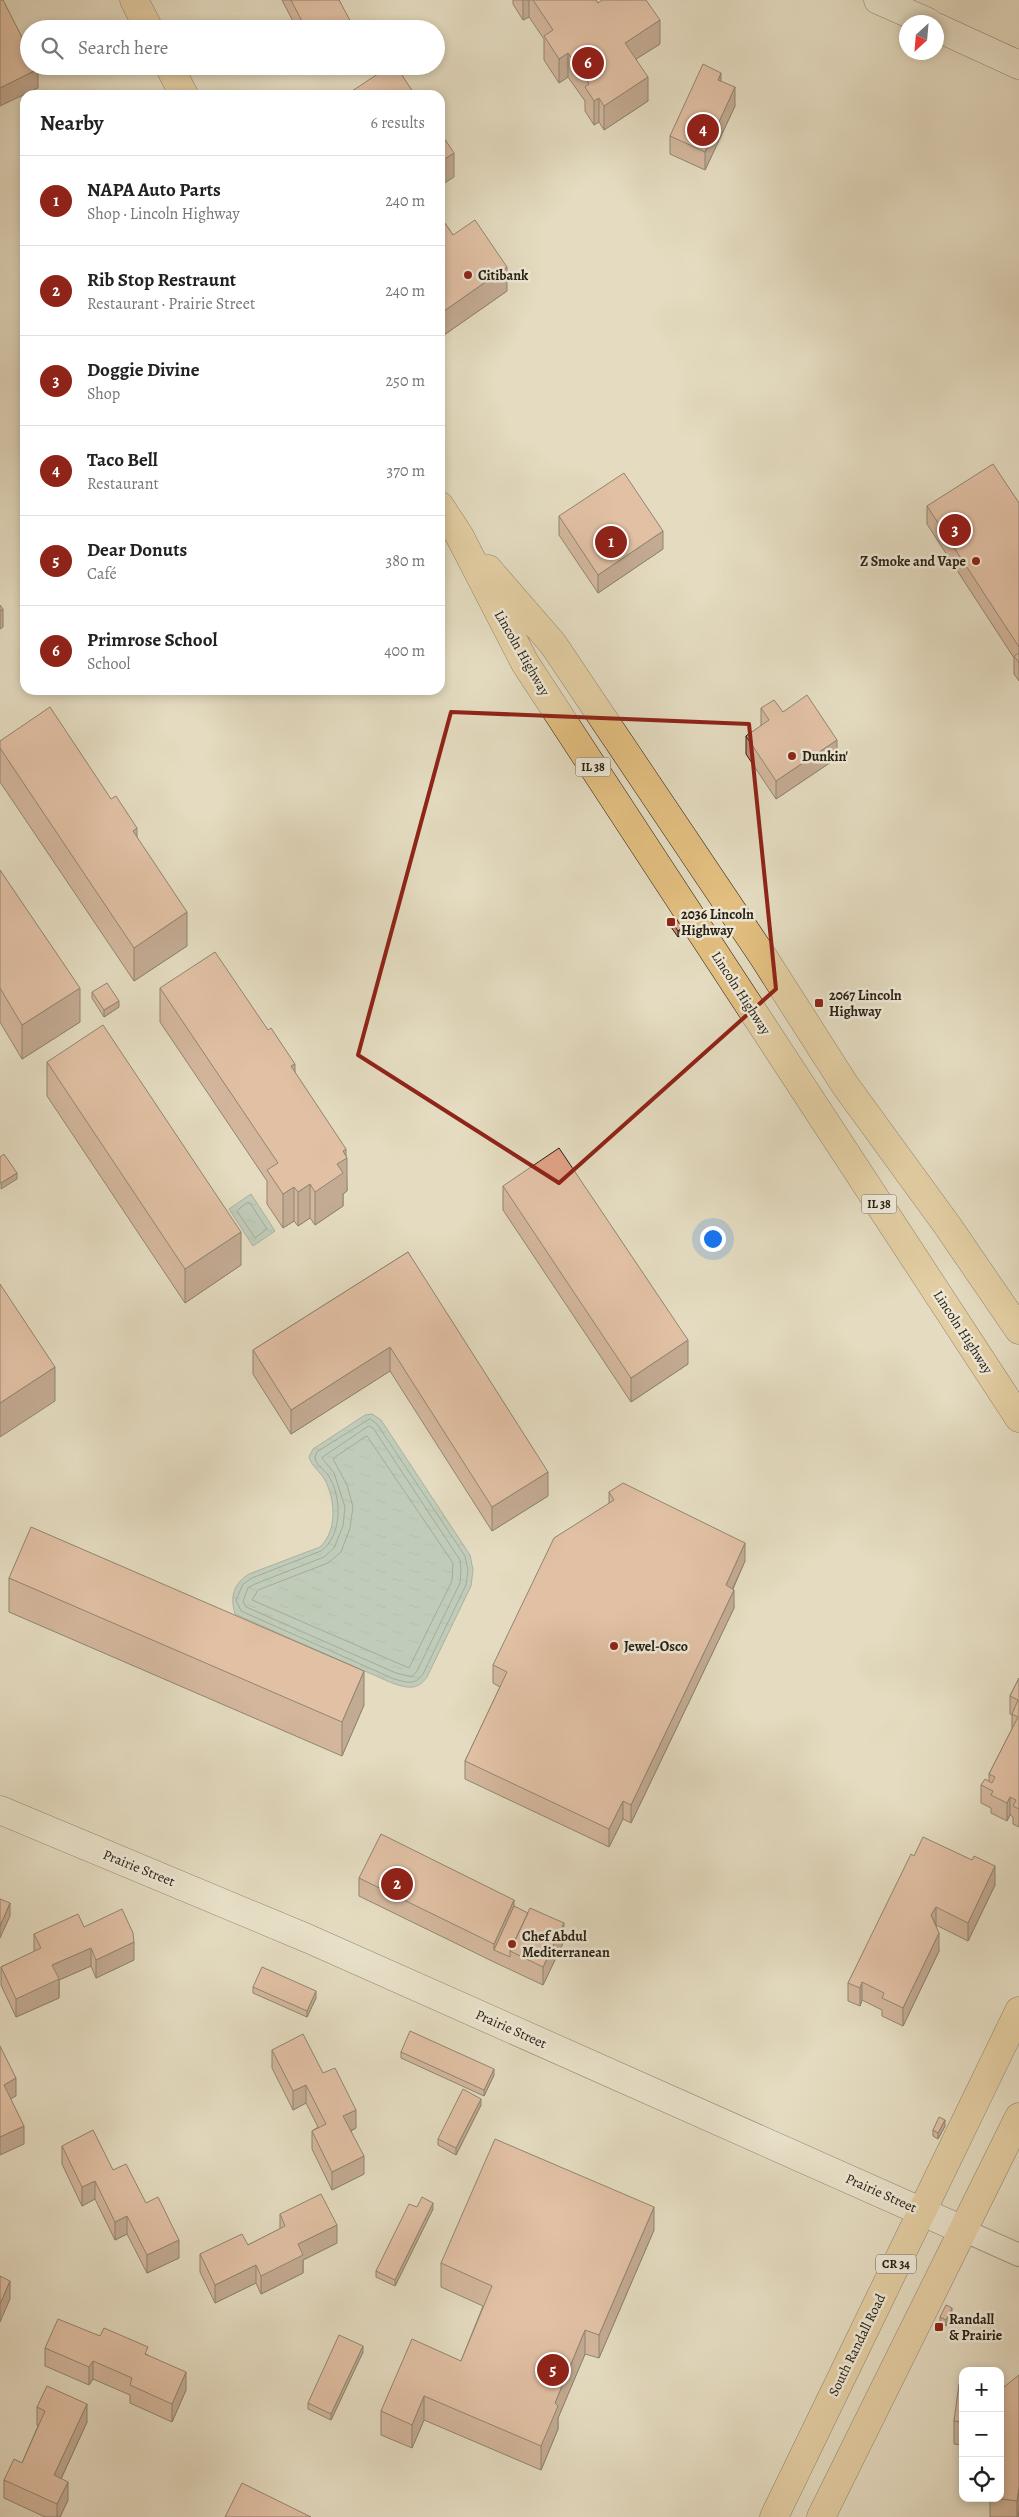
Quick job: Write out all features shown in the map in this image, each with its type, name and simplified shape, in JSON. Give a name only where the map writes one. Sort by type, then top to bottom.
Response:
[{"type":"main road","points":[[134,0],[144,20]]},
{"type":"main road","points":[[174,75],[181,90]]},
{"type":"main road","name":"Lincoln Highway","points":[[445,514],[459,536],[525,663],[1019,1418]]},
{"type":"main road","name":"Lincoln Highway","points":[[459,536],[553,644],[764,958],[845,1086],[947,1225],[1019,1330]]},
{"type":"main road","name":"South Randall Road","points":[[774,2517],[1019,2011]]},
{"type":"main road","points":[[821,2517],[1019,2117]]},
{"type":"street","points":[[885,1],[914,15]]},
{"type":"street","points":[[944,31],[1019,65]]},
{"type":"street","name":"Prairie Street","points":[[0,1810],[308,1939],[1019,2255]]},
{"type":"highlighted area","points":[[451,712],[749,724],[776,989],[559,1183],[358,1055]]},
{"type":"water","points":[[251,1194],[275,1231],[253,1246],[229,1209]]},
{"type":"water","points":[[372,1414],[381,1420],[470,1555],[473,1570],[471,1586],[427,1677],[419,1685],[411,1687],[392,1683],[235,1614],[233,1602],[236,1587],[249,1574],[320,1547],[326,1540],[332,1523],[333,1505],[325,1480],[312,1464],[309,1457],[313,1449],[365,1415]]},
{"type":"building","points":[[0,0],[3,0],[20,33],[20,75],[26,75],[0,88]]},
{"type":"building","points":[[291,0],[339,0],[350,20],[301,20]]},
{"type":"building","points":[[533,0],[596,0],[598,3],[602,0],[646,0],[660,20],[625,43],[648,77],[604,106],[599,98],[594,101],[585,87],[589,84],[568,53],[559,59],[544,36],[553,30]]},
{"type":"building","points":[[703,64],[721,73],[718,80],[735,87],[705,152],[670,136]]},
{"type":"building","points":[[376,75],[402,75],[412,90],[354,90]]},
{"type":"building","points":[[445,140],[454,153],[445,159]]},
{"type":"building","points":[[475,220],[507,267],[445,310],[445,223],[453,235]]},
{"type":"building","points":[[993,464],[1019,503],[1019,647],[927,506]]},
{"type":"building","points":[[624,473],[663,531],[598,575],[559,516]]},
{"type":"building","points":[[1019,653],[1019,663],[1014,656]]},
{"type":"building","name":"Dunkin'","points":[[807,695],[837,740],[776,781],[746,736],[769,720],[761,708],[774,700],[783,712]]},
{"type":"building","points":[[50,707],[111,799],[116,796],[137,828],[133,831],[187,912],[134,948],[0,748],[0,741]]},
{"type":"building","points":[[0,870],[80,988],[22,1025],[0,988]]},
{"type":"building","points":[[676,918],[682,928],[678,931],[671,921]]},
{"type":"building","points":[[215,952],[268,1030],[271,1028],[295,1064],[291,1066],[346,1149],[343,1151],[347,1158],[337,1164],[343,1173],[315,1192],[310,1184],[298,1192],[294,1187],[283,1194],[267,1170],[278,1163],[160,988]]},
{"type":"building","points":[[107,983],[119,1001],[104,1010],[92,992]]},
{"type":"building","points":[[103,1025],[241,1232],[185,1269],[47,1062]]},
{"type":"building","points":[[559,1148],[688,1340],[631,1378],[503,1186]]},
{"type":"building","points":[[4,1154],[17,1173],[1,1183],[0,1157]]},
{"type":"building","points":[[408,1252],[548,1472],[492,1507],[390,1347],[291,1410],[253,1350]]},
{"type":"building","points":[[0,1284],[55,1367],[0,1403]]},
{"type":"building","name":"Jewel-Osco","points":[[623,1483],[745,1543],[726,1585],[734,1590],[631,1805],[623,1801],[609,1829],[465,1761],[507,1672],[493,1665],[554,1538],[614,1500],[609,1492]]},
{"type":"building","points":[[31,1527],[364,1671],[342,1722],[9,1578]]},
{"type":"building","points":[[1019,1678],[1019,1809],[1013,1806],[1016,1800],[1010,1797],[1007,1803],[991,1795],[993,1791],[981,1785],[985,1779],[992,1783],[995,1777],[989,1774],[1018,1717],[1012,1714],[1018,1700],[1010,1696]]},
{"type":"building","points":[[381,1834],[514,1900],[494,1944],[359,1878]]},
{"type":"building","points":[[923,1837],[972,1860],[974,1856],[995,1866],[968,1923],[936,1907],[931,1915],[939,1933],[903,2008],[882,1998],[884,1993],[862,1982],[860,1988],[848,1983],[911,1854],[914,1856]]},
{"type":"building","points":[[0,1899],[10,1903],[0,1926]]},
{"type":"building","points":[[514,1906],[528,1913],[510,1951],[510,1957],[494,1950]]},
{"type":"building","points":[[530,1908],[564,1923],[543,1967],[510,1951]]},
{"type":"building","points":[[122,1909],[133,1933],[134,1942],[96,1960],[91,1948],[52,1965],[59,1979],[16,1999],[1,1967],[41,1948],[34,1934],[78,1914],[84,1927]]},
{"type":"building","points":[[262,1967],[316,1991],[307,2011],[253,1987]]},
{"type":"building","points":[[410,2031],[494,2069],[484,2090],[401,2052]]},
{"type":"building","points":[[303,2034],[323,2073],[335,2068],[356,2110],[343,2116],[364,2156],[332,2172],[312,2131],[326,2124],[306,2085],[293,2091],[272,2050]]},
{"type":"building","points":[[0,2046],[16,2078],[4,2085],[24,2126],[0,2137]]},
{"type":"building","points":[[463,2089],[481,2099],[456,2148],[438,2139]]},
{"type":"building","points":[[939,2117],[945,2120],[938,2133],[933,2130]]},
{"type":"building","points":[[93,2130],[113,2170],[126,2164],[146,2203],[158,2197],[179,2240],[147,2255],[127,2216],[115,2222],[95,2181],[82,2187],[62,2146]]},
{"type":"building","points":[[495,2139],[654,2207],[599,2335],[585,2330],[555,2403],[558,2406],[541,2446],[424,2396],[412,2425],[381,2411],[412,2339],[461,2361],[492,2286],[441,2263]]},
{"type":"building","points":[[321,2194],[337,2225],[298,2244],[303,2255],[261,2276],[256,2265],[215,2285],[200,2254],[242,2234],[248,2245],[285,2226],[280,2214]]},
{"type":"building","points":[[422,2197],[433,2203],[395,2280],[376,2271],[409,2204],[417,2207]]},
{"type":"building","points":[[0,2276],[10,2281],[0,2304]]},
{"type":"building","points":[[946,2305],[952,2308],[946,2320],[940,2317]]},
{"type":"building","points":[[58,2319],[100,2336],[104,2328],[148,2347],[145,2354],[186,2372],[172,2404],[130,2385],[132,2378],[93,2361],[89,2367],[45,2348]]},
{"type":"building","points":[[339,2335],[363,2346],[331,2414],[308,2403]]},
{"type":"building","points":[[1019,2375],[1019,2487],[1017,2501],[1004,2499],[1004,2387]]},
{"type":"building","points":[[959,2384],[959,2422],[954,2421]]},
{"type":"building","points":[[47,2386],[87,2404],[54,2475],[68,2482],[57,2504],[4,2480],[14,2459],[22,2463],[45,2411],[37,2407]]},
{"type":"building","points":[[242,2483],[311,2517],[225,2517]]},
{"type":"place","name":"Primrose School","points":[[588,63]]},
{"type":"place","name":"Taco Bell","points":[[703,130]]},
{"type":"place","name":"Citibank","points":[[468,275]]},
{"type":"place","name":"Doggie Divine","points":[[955,530]]},
{"type":"place","name":"NAPA Auto Parts","points":[[611,542]]},
{"type":"place","name":"Z Smoke and Vape","points":[[976,561]]},
{"type":"place","name":"Dunkin'","points":[[792,756]]},
{"type":"place","name":"2036 Lincoln Highway","points":[[671,922]]},
{"type":"place","name":"2067 Lincoln Highway","points":[[819,1003]]},
{"type":"place","name":"Jewel-Osco","points":[[614,1646]]},
{"type":"place","name":"Rib Stop Restraunt","points":[[397,1884]]},
{"type":"place","name":"Chef Abdul Mediterranean","points":[[512,1944]]},
{"type":"place","name":"Randall & Prairie","points":[[939,2327]]},
{"type":"place","name":"Dear Donuts","points":[[553,2370]]}]
